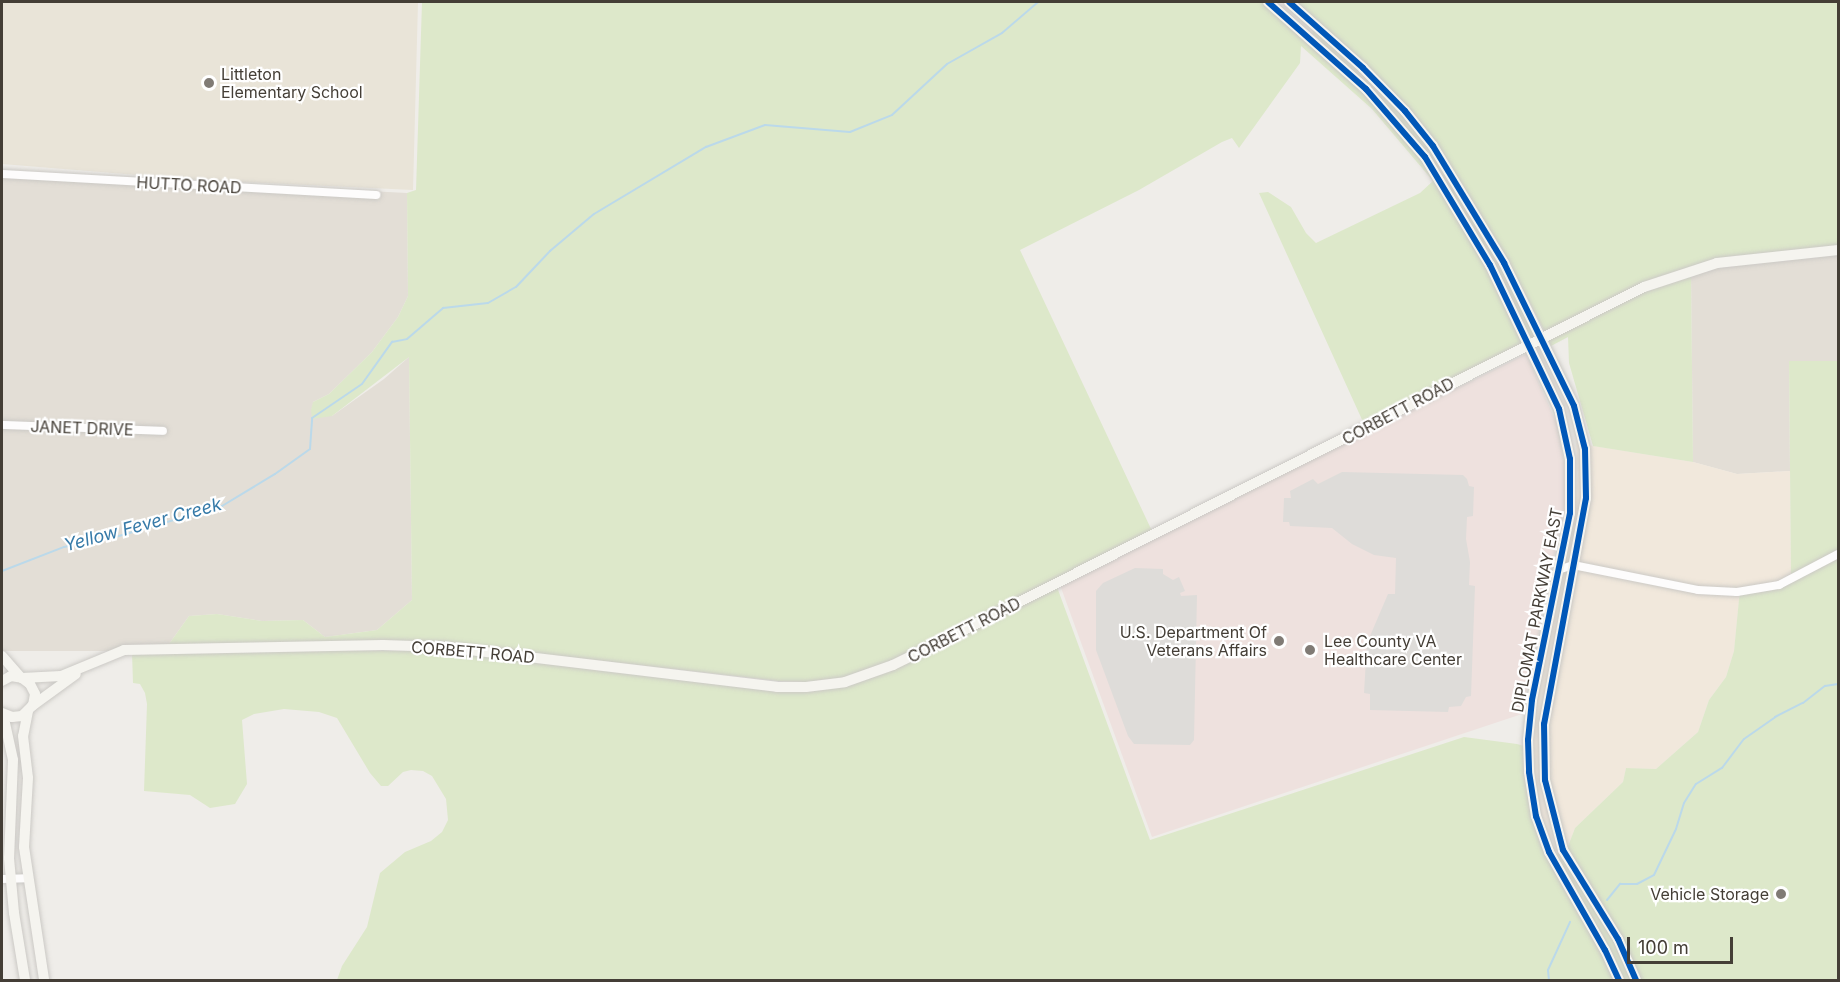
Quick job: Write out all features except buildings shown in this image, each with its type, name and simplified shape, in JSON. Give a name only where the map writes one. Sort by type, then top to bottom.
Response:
[{"type":"street","name":"DIPLOMAT PARKWAY EAST","points":[[1268,2],[1303,31],[1389,112],[1436,173],[1490,265],[1554,395],[1568,447],[1571,500],[1532,700],[1528,740],[1532,796],[1546,845],[1569,891],[1605,950],[1619,981]]},
{"type":"street","name":"DIPLOMAT PARKWAY EAST","points":[[1289,2],[1364,68],[1405,111],[1447,167],[1504,263],[1543,338],[1574,406],[1585,451],[1586,498],[1543,738],[1545,780],[1559,840],[1574,871],[1618,939],[1636,981]]},
{"type":"street","points":[[1303,31],[1311,21]]},
{"type":"street","points":[[1436,173],[1447,167]]},
{"type":"street","name":"HUTTO ROAD","points":[[2,174],[376,195]]},
{"type":"street","name":"CORBETT ROAD","points":[[2,681],[11,676],[54,677],[84,668],[124,650],[383,645],[444,647],[777,687],[806,687],[845,682],[893,665],[935,645],[1644,287],[1701,267],[1754,257],[1839,250]]},
{"type":"street","name":"JANET DRIVE","points":[[2,425],[163,431]]},
{"type":"street","points":[[1562,553],[1573,565]]},
{"type":"street","points":[[1558,570],[1573,565],[1698,590],[1730,592],[1779,585],[1839,554]]},
{"type":"street","points":[[2,656],[33,689],[22,736],[28,778],[24,847],[44,981]]},
{"type":"street","points":[[25,981],[6,878],[13,760],[2,713],[17,717],[84,668]]},
{"type":"street","points":[[1546,845],[1559,840]]},
{"type":"street","points":[[6,878],[27,878]]},
{"type":"shaded area","name":"Littleton Elementary School","points":[[2,2],[418,2],[413,190],[199,180],[2,164]]},
{"type":"shaded area","points":[[2,172],[407,193],[408,296],[398,317],[372,352],[329,394],[313,402],[332,416],[384,379],[409,357],[412,600],[377,630],[325,637],[303,620],[262,621],[217,614],[189,616],[169,644],[114,651],[3,651]]},
{"type":"shaded area","points":[[1838,254],[1838,361],[1789,362],[1790,471],[1737,474],[1693,462],[1691,274],[1718,266]]},
{"type":"shaded area","name":"Lee County VA Healthcare Center","points":[[1526,354],[1557,424],[1564,462],[1565,503],[1522,714],[1152,837],[1060,585]]},
{"type":"shaded area","points":[[1576,443],[1580,444],[1582,486],[1578,521],[1564,587],[1539,738],[1541,780],[1554,838],[1549,840],[1538,804],[1533,749],[1539,688],[1574,515],[1578,474]]},
{"type":"shaded area","points":[[1588,445],[1693,462],[1737,474],[1790,471],[1791,577],[1772,584],[1740,590],[1734,651],[1726,677],[1709,700],[1698,732],[1656,769],[1626,768],[1623,782],[1575,828],[1567,849],[1549,779],[1548,724],[1561,652]]},
{"type":"shaded area","points":[[1342,472],[1463,475],[1469,486],[1474,487],[1473,516],[1467,517],[1466,539],[1470,562],[1469,585],[1475,586],[1471,696],[1466,697],[1461,706],[1449,707],[1448,712],[1370,710],[1370,694],[1364,693],[1367,643],[1388,594],[1395,594],[1396,558],[1374,555],[1352,544],[1332,528],[1290,526],[1289,522],[1283,522],[1284,498],[1291,498],[1290,491],[1313,479],[1318,484]]},
{"type":"shaded area","points":[[1135,568],[1163,569],[1163,574],[1173,580],[1179,577],[1185,591],[1180,593],[1181,596],[1197,595],[1194,740],[1190,745],[1134,744],[1128,736],[1096,650],[1096,591],[1103,583]]},
{"type":"green space","points":[[422,2],[1262,2],[1363,91],[1422,159],[1486,266],[1524,342],[1364,424],[1259,193],[1268,192],[1291,207],[1306,233],[1316,243],[1420,193],[1433,181],[1372,109],[1301,46],[1300,63],[1239,148],[1232,138],[1222,142],[1139,190],[1020,250],[1152,531],[892,662],[844,678],[807,682],[779,681],[489,648],[169,644],[189,616],[217,614],[262,621],[303,620],[325,637],[377,630],[412,600],[409,357],[332,416],[312,419],[311,410],[313,402],[329,394],[372,352],[398,317],[408,296],[407,193],[416,190]]},
{"type":"green space","points":[[1295,2],[1838,2],[1838,246],[1733,256],[1545,332],[1508,261],[1437,144]]},
{"type":"green space","points":[[1315,29],[1402,113],[1441,166],[1437,168],[1392,110],[1312,33]]},
{"type":"green space","points":[[1446,172],[1500,264],[1537,336],[1531,339],[1494,263],[1441,175]]},
{"type":"green space","points":[[1691,274],[1693,462],[1593,446],[1569,363],[1568,337],[1551,346],[1548,339],[1646,291]]},
{"type":"green space","points":[[1789,361],[1838,361],[1838,980],[1640,980],[1567,849],[1575,828],[1623,782],[1626,768],[1656,769],[1698,732],[1709,700],[1726,677],[1734,651],[1740,589],[1772,584],[1791,577]]},
{"type":"green space","points":[[1057,587],[1150,840],[1464,737],[1524,746],[1540,844],[1566,893],[1591,932],[1614,980],[337,980],[342,966],[367,927],[380,873],[405,852],[431,841],[442,832],[448,820],[446,799],[432,776],[423,771],[411,770],[403,772],[388,786],[381,786],[370,773],[337,718],[319,712],[284,709],[254,714],[242,720],[247,784],[235,804],[210,808],[190,795],[144,791],[147,704],[140,684],[133,683],[132,653],[444,651],[836,688]]},
{"type":"green space","points":[[1560,852],[1608,929],[1631,980],[1623,980],[1554,855]]},
{"type":"waterway","name":"Yellow Fever Creek","points":[[2,571],[64,547],[112,538],[222,506],[275,474],[310,449],[312,418],[362,384],[392,342],[407,339],[443,308],[488,303],[516,287],[550,251],[594,214],[706,147],[765,125],[850,132],[892,115],[947,64],[1002,33],[1038,2]]},
{"type":"waterway","points":[[1607,900],[1620,884],[1637,884],[1654,875],[1676,829],[1684,803],[1696,784],[1722,768],[1744,739],[1775,717],[1803,703],[1825,686],[1838,684]]},
{"type":"waterway","points":[[1549,980],[1548,970],[1570,922]]},
{"type":"cycle path","points":[[1268,2],[1366,89],[1425,157],[1490,265],[1559,409],[1570,459],[1570,513],[1532,700],[1528,740],[1529,772],[1536,816],[1549,852],[1605,950],[1619,980]]},
{"type":"cycle path","points":[[1289,2],[1363,68],[1405,111],[1433,146],[1504,263],[1574,406],[1585,449],[1586,498],[1544,724],[1545,780],[1563,850],[1618,939],[1636,980]]},
{"type":"place","name":"Littleton Elementary School","points":[[209,83]]},
{"type":"place","name":"U.S. Department Of Veterans Affairs","points":[[1279,641]]},
{"type":"place","name":"Lee County VA Healthcare Center","points":[[1310,650]]},
{"type":"place","name":"Vehicle Storage","points":[[1781,894]]}]
